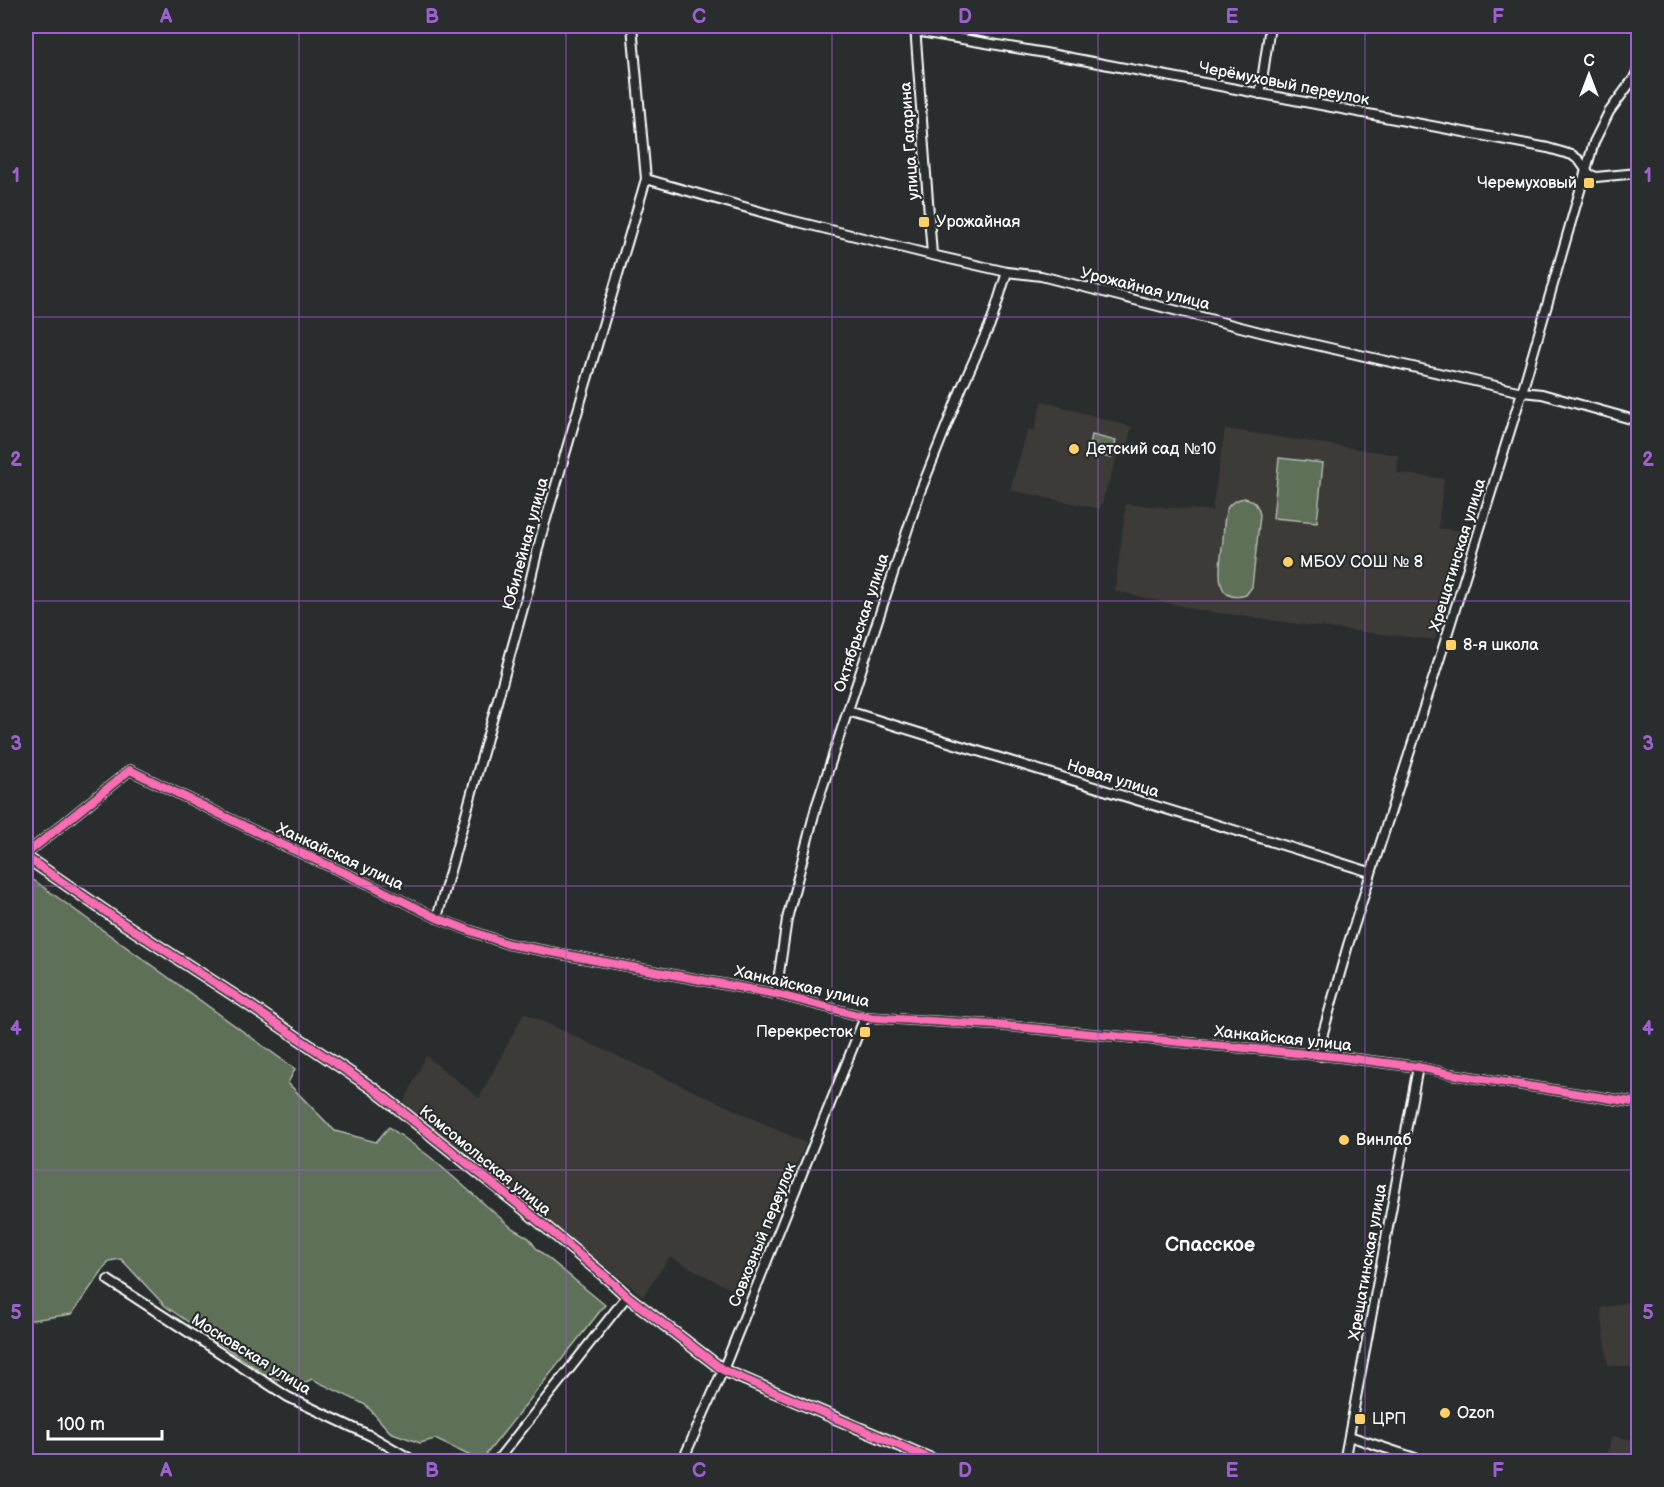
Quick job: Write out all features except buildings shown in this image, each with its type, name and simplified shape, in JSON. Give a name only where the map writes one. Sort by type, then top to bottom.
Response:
[{"type":"street","points":[[632,26],[646,179]]},
{"type":"street","points":[[1260,94],[1270,26]]},
{"type":"street","name":"Черёмуховый переулок","points":[[915,28],[1562,151],[1579,160],[1589,174],[1596,177],[1638,173]]},
{"type":"street","name":"улица Гагарина","points":[[915,28],[932,255]]},
{"type":"street","name":"Хрещатинская улица","points":[[1321,1056],[1323,1033],[1371,872],[1522,392],[1585,169],[1600,128],[1638,70]]},
{"type":"street","name":"Урожайная улица","points":[[646,179],[786,219],[932,255],[1007,272],[1041,276],[1264,333],[1522,392],[1542,394],[1638,421]]},
{"type":"street","name":"Юбилейная улица","points":[[437,918],[541,536],[646,179]]},
{"type":"street","name":"Октябрьская улица","points":[[776,994],[781,951],[796,881],[816,807],[920,492],[962,387],[992,320],[1007,272]]},
{"type":"street","name":"Новая улица","points":[[848,711],[1371,872]]},
{"type":"street","name":"Ханкайская улица","points":[[26,855],[130,770],[437,918],[508,944],[776,994],[865,1017],[994,1025],[1321,1056],[1418,1067],[1638,1102]]},
{"type":"street","name":"Комсомольская улица","points":[[26,855],[115,918],[246,1002],[375,1090],[532,1215],[627,1296],[723,1370],[938,1461]]},
{"type":"street","name":"Совхозный переулок","points":[[682,1461],[723,1370],[865,1017]]},
{"type":"street","name":"Хрещатинская улица","points":[[1344,1461],[1418,1067]]},
{"type":"street","name":"Московская улица","points":[[108,1280],[288,1397],[372,1436],[416,1461]]},
{"type":"street","points":[[496,1461],[627,1296]]},
{"type":"street","points":[[1349,1436],[1427,1461]]},
{"type":"shaded area","name":"Детский сад №10","points":[[1042,401],[1132,427],[1123,457],[1117,456],[1100,509],[1010,490],[1028,429],[1034,431]]},
{"type":"shaded area","name":"МБОУ СОШ № 8","points":[[1225,429],[1398,455],[1397,473],[1444,479],[1438,528],[1467,532],[1435,640],[1199,610],[1115,591],[1126,504],[1212,511]]},
{"type":"shaded area","points":[[524,1013],[806,1143],[742,1295],[670,1257],[643,1296],[403,1104],[426,1056],[479,1098]]},
{"type":"shaded area","points":[[1638,1300],[1638,1368],[1608,1365],[1601,1308]]},
{"type":"shaded area","points":[[1612,1436],[1638,1441],[1638,1461],[1603,1461],[1606,1459]]},
{"type":"green space","points":[[1092,435],[1116,441],[1111,458],[1088,452]]},
{"type":"green space","points":[[1279,458],[1323,463],[1317,522],[1273,518]]},
{"type":"green space","points":[[1245,498],[1255,504],[1260,515],[1252,587],[1246,595],[1235,597],[1227,594],[1220,579],[1224,523],[1226,510],[1230,505]]},
{"type":"green space","points":[[28,876],[295,1069],[288,1083],[335,1131],[376,1142],[389,1127],[429,1156],[512,1228],[529,1238],[536,1248],[605,1305],[481,1461],[435,1439],[420,1443],[390,1432],[366,1405],[312,1379],[304,1383],[270,1378],[165,1306],[121,1259],[109,1261],[72,1314],[26,1321],[26,879]]},
{"type":"cycle path","points":[[26,854],[130,770],[437,918],[508,944],[776,994],[865,1017],[995,1025],[1340,1057],[1418,1067],[1638,1103]]},
{"type":"cycle path","points":[[26,857],[375,1090],[523,1208],[627,1296],[723,1370],[938,1462]]},
{"type":"place","name":"Черемуховый","points":[[1589,183]]},
{"type":"place","name":"Урожайная","points":[[924,222]]},
{"type":"place","name":"Детский сад №10","points":[[1074,449]]},
{"type":"place","name":"МБОУ СОШ № 8","points":[[1288,562]]},
{"type":"place","name":"8-я школа","points":[[1451,645]]},
{"type":"place","name":"Перекресток","points":[[865,1032]]},
{"type":"place","name":"Винлаб","points":[[1344,1140]]},
{"type":"place","name":"Ozon","points":[[1445,1413]]},
{"type":"place","name":"ЦРП","points":[[1360,1419]]},
{"type":"district","name":"Спасское","points":[[1210,1245]]}]
